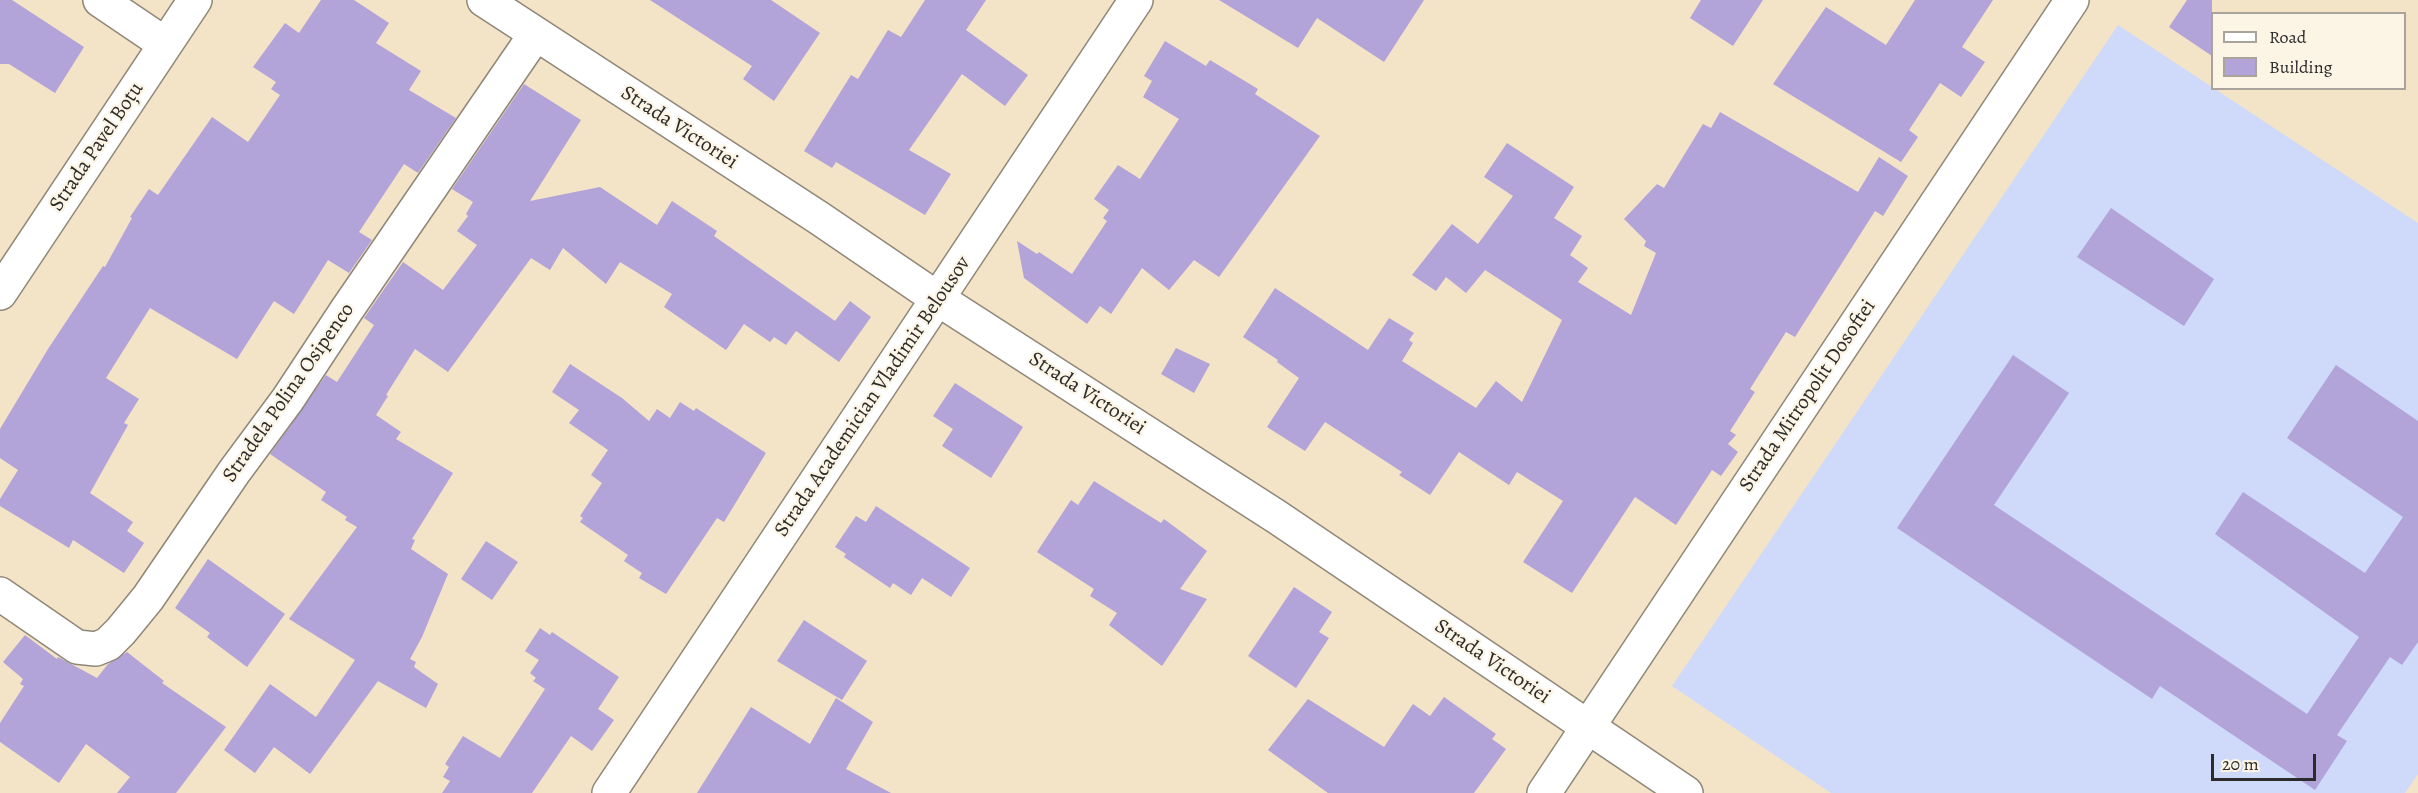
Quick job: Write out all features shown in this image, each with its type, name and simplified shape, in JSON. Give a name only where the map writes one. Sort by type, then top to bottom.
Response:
[{"type":"street","points":[[100,0],[165,44]]},
{"type":"street","name":"Strada Pavel Boțu","points":[[0,293],[195,0]]},
{"type":"street","name":"Strada Victoriei","points":[[484,0],[819,218],[938,299],[1250,499],[1686,793]]},
{"type":"street","name":"Strada Academician Vladimir Belousov","points":[[609,793],[1136,0]]},
{"type":"street","name":"Strada Mitropolit Dosoftei","points":[[1544,793],[2072,0]]},
{"type":"street","name":"Stradela Polina Osipenco","points":[[0,594],[77,647],[96,649],[108,644],[122,631],[148,598],[234,472],[288,399],[345,311],[535,35]]},
{"type":"shaded area","points":[[2118,25],[2211,86],[2211,90],[2216,90],[2418,223],[2418,774],[2405,793],[1831,793],[1672,686]]},
{"type":"building","points":[[0,0],[12,0],[84,47],[55,93],[9,64],[0,64]]},
{"type":"building","points":[[321,0],[354,0],[389,23],[376,43],[421,71],[409,90],[456,118],[418,173],[404,164],[359,232],[372,240],[349,273],[328,260],[294,314],[274,301],[237,359],[150,308],[106,378],[139,399],[124,423],[128,425],[90,493],[133,522],[127,531],[144,543],[124,573],[73,540],[69,548],[0,506],[0,499],[18,470],[0,458],[0,429],[48,349],[103,266],[105,267],[132,218],[130,217],[149,189],[158,195],[212,117],[248,142],[280,95],[271,89],[276,82],[253,67],[285,23],[299,33]]},
{"type":"building","points":[[650,0],[771,0],[820,33],[774,101],[743,79],[752,66]]},
{"type":"building","points":[[925,0],[986,0],[966,30],[1028,75],[1005,106],[962,74],[909,150],[951,174],[925,215],[836,162],[832,168],[804,151],[851,75],[858,79],[888,30],[901,37]]},
{"type":"building","points":[[1219,0],[1424,0],[1384,62],[1317,18],[1298,48]]},
{"type":"building","points":[[1701,0],[1763,0],[1733,46],[1690,18]]},
{"type":"building","points":[[1915,0],[1993,0],[1962,47],[1985,62],[1961,97],[1940,83],[1909,130],[1918,137],[1901,162],[1773,84],[1826,7],[1886,45]]},
{"type":"building","points":[[2187,0],[2212,0],[2211,55],[2169,27]]},
{"type":"building","points":[[1165,41],[1206,66],[1210,60],[1258,89],[1255,94],[1320,136],[1219,277],[1194,260],[1169,290],[1142,268],[1111,314],[1100,306],[1087,324],[1024,278],[1017,241],[1037,254],[1039,252],[1072,274],[1107,221],[1103,218],[1109,210],[1094,199],[1118,165],[1140,179],[1179,119],[1143,97],[1152,81],[1144,76]]},
{"type":"building","points":[[524,84],[581,120],[530,201],[600,187],[657,225],[672,201],[717,231],[714,236],[835,321],[850,301],[871,317],[839,362],[796,331],[786,345],[774,337],[770,342],[744,324],[726,350],[664,307],[672,294],[620,262],[606,284],[563,248],[550,270],[531,258],[448,372],[415,349],[376,415],[401,432],[396,439],[453,473],[412,539],[415,540],[411,549],[448,574],[422,637],[410,659],[416,662],[414,667],[438,684],[426,708],[378,681],[310,774],[274,747],[255,773],[224,750],[270,684],[316,717],[355,660],[289,619],[357,527],[345,520],[347,517],[321,500],[326,492],[270,454],[326,375],[337,382],[374,325],[364,318],[403,262],[443,290],[477,245],[457,231],[468,216],[466,214],[473,202],[452,189]]},
{"type":"building","points":[[1720,112],[1858,192],[1879,157],[1908,176],[1883,216],[1875,211],[1795,337],[1786,332],[1750,389],[1755,392],[1730,431],[1736,435],[1728,444],[1738,452],[1721,476],[1712,470],[1676,525],[1635,497],[1572,593],[1523,562],[1563,501],[1517,472],[1509,485],[1459,452],[1430,495],[1399,475],[1402,472],[1325,422],[1305,451],[1267,427],[1299,378],[1277,362],[1278,360],[1243,337],[1275,288],[1368,350],[1389,318],[1414,333],[1409,340],[1413,343],[1402,361],[1476,408],[1496,381],[1522,402],[1562,320],[1485,270],[1466,293],[1446,277],[1436,291],[1412,275],[1452,224],[1478,244],[1513,196],[1484,177],[1507,143],[1574,187],[1554,218],[1582,236],[1570,255],[1588,268],[1578,282],[1631,315],[1656,253],[1644,246],[1646,241],[1624,219],[1657,184],[1664,188],[1703,124],[1711,128]]},
{"type":"building","points":[[2111,208],[2214,279],[2184,326],[2077,257]]},
{"type":"building","points":[[1176,348],[1210,364],[1194,393],[1161,374]]},
{"type":"building","points":[[2013,355],[2069,393],[1994,505],[2307,714],[2359,637],[2215,534],[2243,492],[2365,573],[2403,517],[2287,438],[2336,365],[2418,421],[2418,642],[2402,665],[2390,657],[2337,735],[2347,741],[2315,790],[2160,686],[2152,699],[1897,528]]},
{"type":"building","points":[[570,364],[622,398],[649,421],[657,409],[670,418],[680,402],[694,411],[696,408],[766,453],[724,522],[717,518],[666,594],[639,578],[642,573],[624,561],[628,555],[580,522],[583,518],[580,516],[602,483],[591,475],[608,450],[569,423],[579,410],[552,392]]},
{"type":"building","points":[[955,383],[1023,427],[991,478],[942,446],[953,429],[933,416]]},
{"type":"building","points":[[1094,481],[1161,523],[1164,519],[1207,551],[1180,589],[1207,599],[1162,666],[1109,625],[1117,613],[1090,596],[1094,589],[1037,552],[1071,500],[1078,505]]},
{"type":"building","points":[[876,506],[970,568],[951,597],[922,578],[911,595],[893,583],[890,588],[844,557],[846,554],[835,547],[856,516],[866,522]]},
{"type":"building","points":[[486,541],[518,562],[492,600],[461,579]]},
{"type":"building","points":[[208,559],[285,614],[247,667],[207,637],[210,633],[175,608]]},
{"type":"building","points":[[1294,587],[1332,612],[1319,632],[1329,638],[1296,688],[1248,656]]},
{"type":"building","points":[[804,620],[867,661],[842,700],[777,661]]},
{"type":"building","points":[[540,628],[550,635],[552,632],[619,677],[598,709],[614,720],[592,751],[571,736],[532,793],[442,793],[450,781],[443,777],[449,767],[445,764],[463,736],[500,758],[545,689],[533,681],[536,678],[530,673],[539,660],[525,651]]},
{"type":"building","points":[[25,635],[57,659],[58,657],[97,678],[108,664],[127,652],[164,681],[162,683],[226,727],[176,793],[117,793],[130,777],[86,744],[59,783],[0,742],[0,723],[24,686],[20,684],[23,679],[3,662]]},
{"type":"building","points":[[1444,697],[1496,734],[1492,739],[1506,749],[1474,793],[1328,793],[1268,750],[1308,699],[1384,747],[1413,704],[1430,716]]},
{"type":"building","points":[[836,698],[873,722],[846,769],[891,793],[697,793],[751,707],[810,744]]}]
